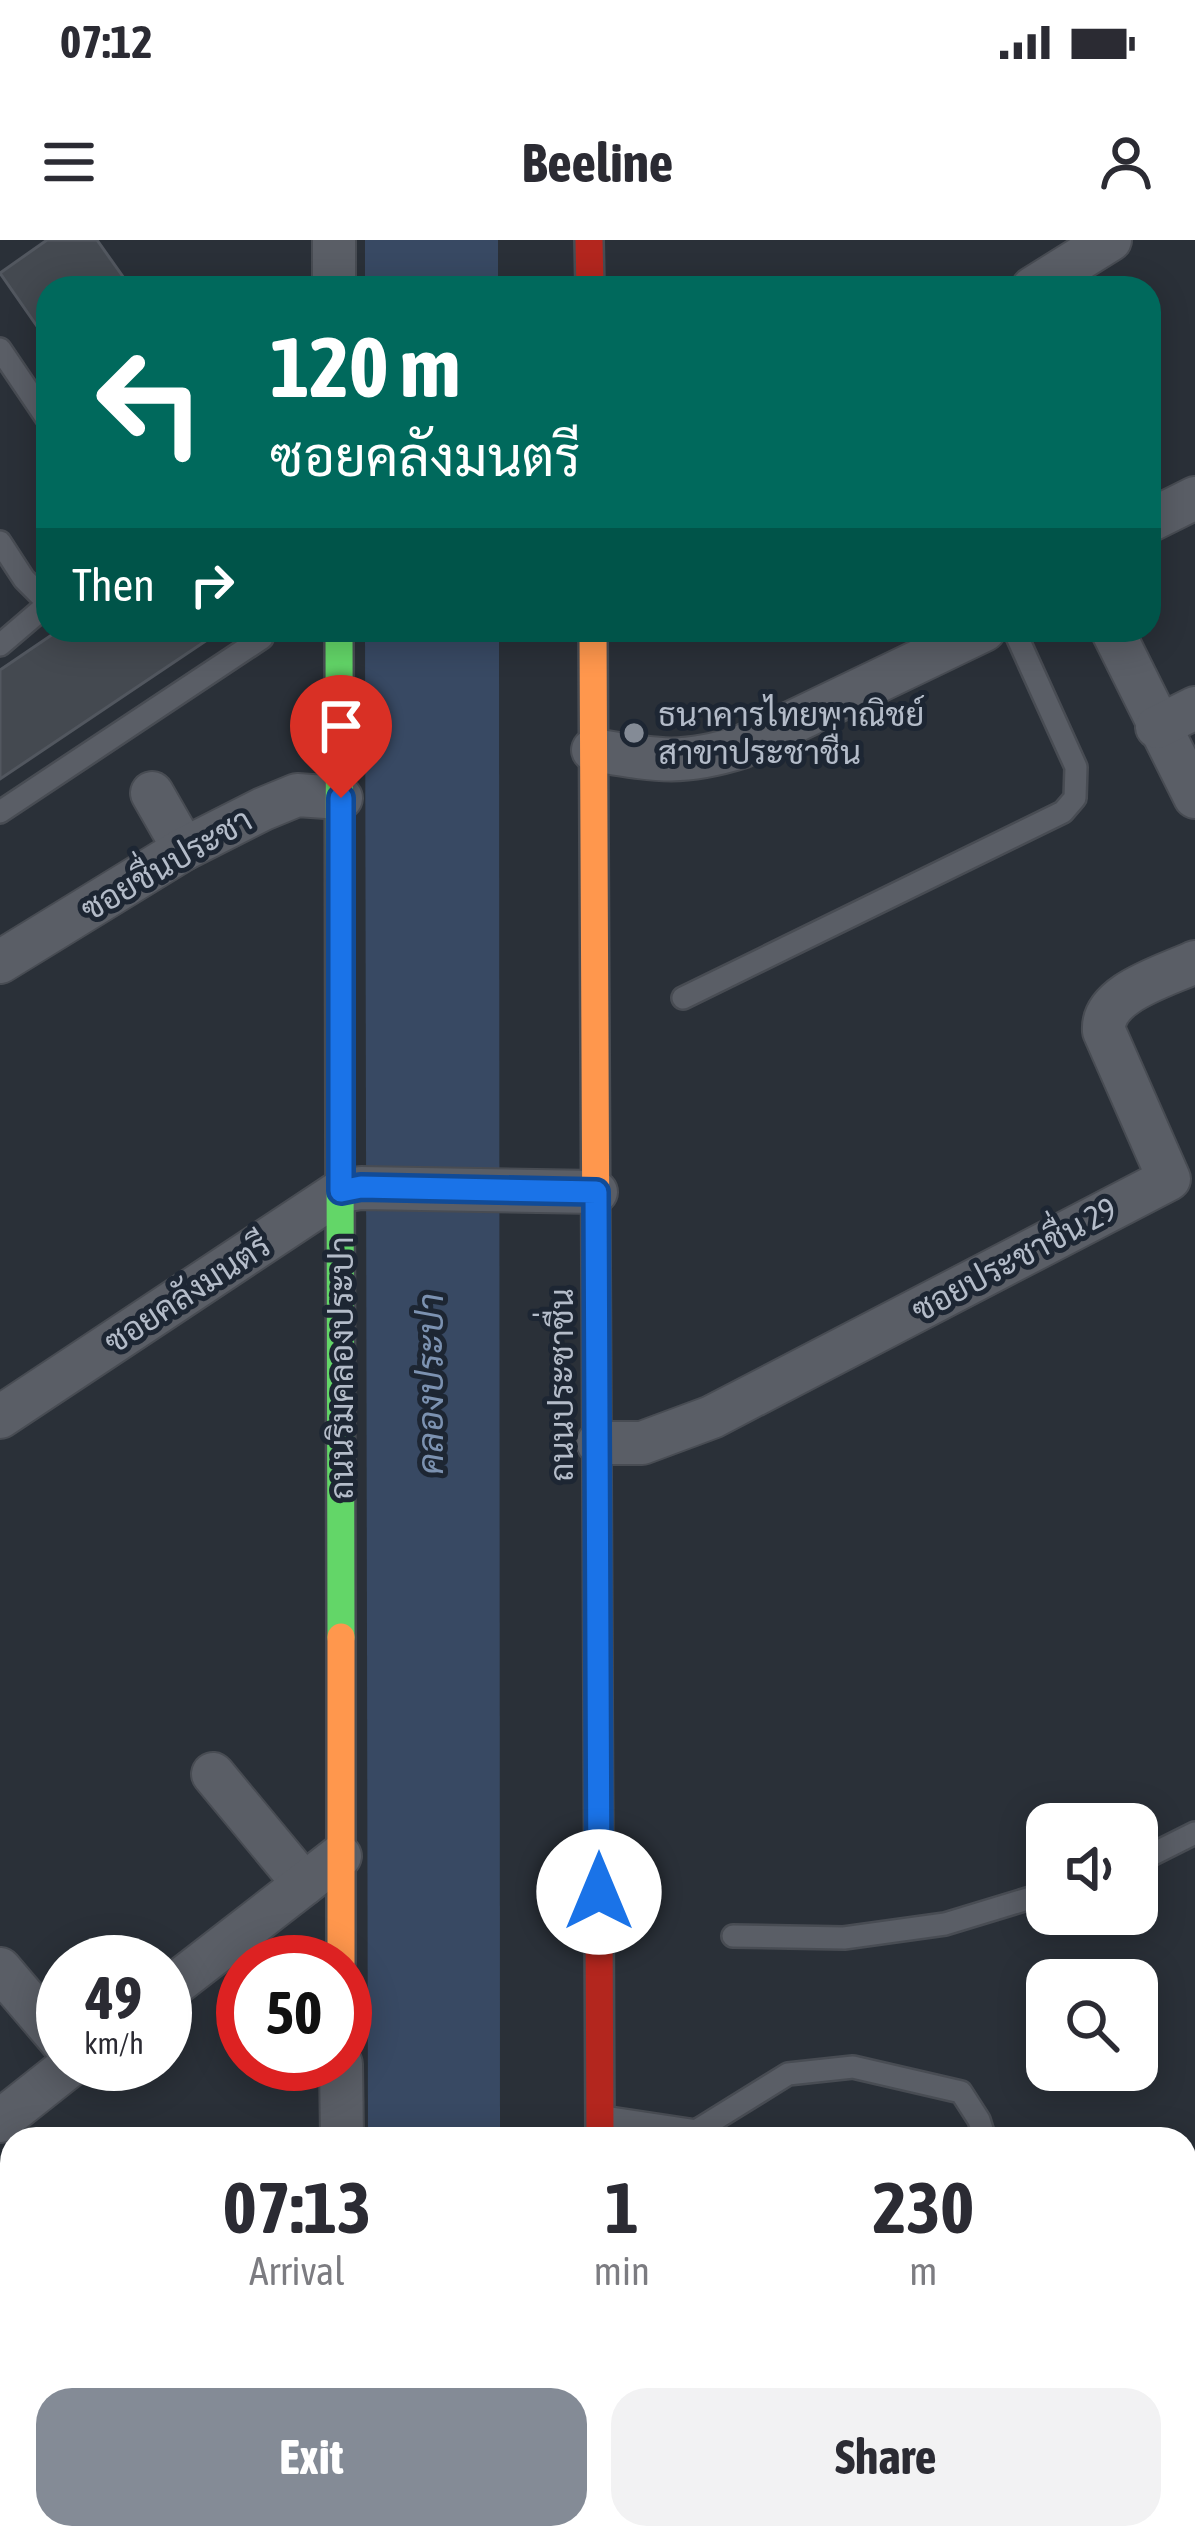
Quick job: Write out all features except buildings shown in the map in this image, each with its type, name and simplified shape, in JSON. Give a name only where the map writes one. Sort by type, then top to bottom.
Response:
[{"type":"main road","points":[[590,240],[590,276]]},
{"type":"main road","name":"ถนนริมคลองประปา","points":[[339,642],[351,1189],[341,1935]]},
{"type":"main road","name":"ถนนประชาชื่น","points":[[592,642],[600,2127]]},
{"type":"street","points":[[334,240],[334,276]]},
{"type":"street","points":[[1052,276],[1110,240]]},
{"type":"street","points":[[1161,515],[1195,499]]},
{"type":"street","points":[[593,750],[679,762],[702,759],[760,738],[959,642]]},
{"type":"street","points":[[1121,642],[1176,717],[1195,797]]},
{"type":"street","points":[[152,793],[184,849]]},
{"type":"street","name":"ซอยชื่นประชา","points":[[0,962],[184,849],[297,795],[341,798]]},
{"type":"street","name":"ซอยประชาชื่น 29","points":[[598,1443],[642,1443],[712,1417],[1182,1173],[1104,1031],[1103,1018],[1114,1002],[1195,962]]},
{"type":"street","points":[[351,1189],[596,1192]]},
{"type":"street","name":"ซอยคลังมนตรี","points":[[0,1417],[351,1189]]},
{"type":"street","points":[[213,1774],[304,1884]]},
{"type":"street","points":[[192,1971],[340,1856]]},
{"type":"street","points":[[0,1969],[36,2012]]},
{"type":"street","points":[[0,2120],[37,2091]]},
{"type":"street","points":[[341,2091],[342,2127]]},
{"type":"lane","points":[[0,349],[36,402]]},
{"type":"lane","points":[[0,542],[36,591]]},
{"type":"lane","points":[[0,645],[36,614]]},
{"type":"lane","points":[[0,812],[256,642]]},
{"type":"lane","points":[[683,998],[1063,812],[1075,798],[1076,767],[1019,642]]},
{"type":"lane","points":[[1158,1852],[1195,1833]]},
{"type":"lane","points":[[734,1936],[844,1938],[945,1924],[1026,1899]]},
{"type":"lane","points":[[709,2127],[788,2074],[853,2067],[961,2092],[981,2127]]},
{"type":"water","points":[[365,240],[498,240],[498,276],[365,276]]},
{"type":"water","name":"คลองประปา","points":[[365,642],[499,642],[500,2127],[368,2127],[372,1935],[368,1935]]},
{"type":"traffic: fast","points":[[339,642],[341,1637]]},
{"type":"traffic: slow","points":[[593,642],[597,1476]]},
{"type":"traffic: slow","points":[[341,1637],[341,1935]]},
{"type":"traffic: jam","points":[[589,240],[590,276]]},
{"type":"traffic: jam","points":[[597,1476],[600,2127]]},
{"type":"place","name":"ธนาคารไทยพาณิชย์ สาขาประชาชื่น","points":[[634,733]]},
{"type":"route","points":[[341,798],[341,1191],[361,1187],[596,1192],[599,1892]]}]
